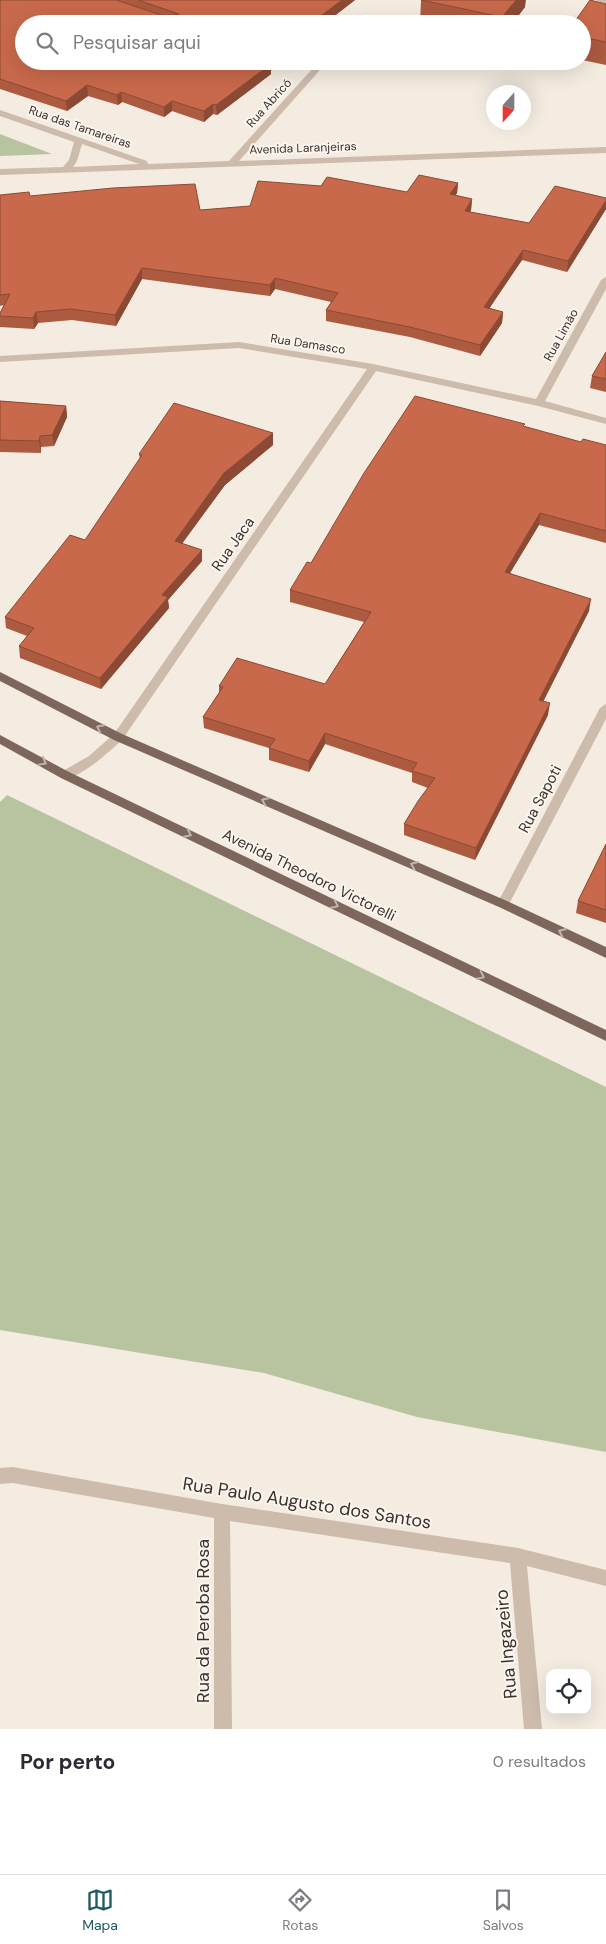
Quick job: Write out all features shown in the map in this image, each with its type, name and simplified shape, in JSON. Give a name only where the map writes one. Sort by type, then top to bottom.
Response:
[{"type":"main road","points":[[0,676],[118,737],[503,904],[606,953]]},
{"type":"main road","name":"Avenida Theodoro Victorelli","points":[[0,739],[65,775],[606,1036]]},
{"type":"street","points":[[599,0],[606,2]]},
{"type":"street","name":"Rua Abricó","points":[[233,162],[316,70]]},
{"type":"street","name":"Rua das Tamareiras","points":[[0,113],[151,166]]},
{"type":"street","points":[[66,170],[73,161],[79,141]]},
{"type":"street","name":"Avenida Laranjeiras","points":[[0,172],[233,162],[606,150]]},
{"type":"street","name":"Rua Limão","points":[[539,402],[606,280]]},
{"type":"street","name":"Rua Damasco","points":[[0,359],[240,345],[373,367],[539,402],[606,421]]},
{"type":"street","name":"Rua Jaca","points":[[65,775],[93,760],[118,737],[373,367]]},
{"type":"street","name":"Rua Sapoti","points":[[503,904],[606,708]]},
{"type":"street","name":"Rua Paulo Augusto dos Santos","points":[[0,1476],[13,1475],[222,1512],[518,1556],[606,1578]]},
{"type":"street","name":"Rua da Peroba Rosa","points":[[222,1512],[223,1729]]},
{"type":"street","name":"Rua Ingazeiro","points":[[518,1556],[533,1729]]},
{"type":"green space","points":[[0,134],[52,154],[0,156]]},
{"type":"green space","points":[[7,795],[606,1087],[606,1452],[417,1417],[264,1373],[0,1330],[0,802]]},
{"type":"building","points":[[0,0],[116,0],[161,15],[15,15],[15,70],[263,70],[216,105],[213,104],[204,111],[172,101],[164,107],[121,92],[117,95],[87,85],[66,101],[0,79]]},
{"type":"building","points":[[138,0],[342,0],[322,15],[172,15],[179,14]]},
{"type":"building","points":[[421,0],[516,0],[504,15],[492,15]]},
{"type":"building","points":[[590,0],[606,4],[606,42],[591,39],[591,15],[579,15]]},
{"type":"building","points":[[419,175],[458,183],[450,194],[472,199],[465,211],[529,223],[555,186],[606,198],[606,200],[568,261],[523,250],[484,307],[503,312],[480,345],[410,327],[326,310],[338,293],[275,278],[270,285],[142,268],[115,315],[71,309],[36,312],[33,318],[0,316],[10,294],[0,295],[0,195],[29,192],[30,196],[113,188],[195,184],[200,210],[250,206],[258,181],[321,186],[327,177],[407,192]]},
{"type":"building","points":[[606,352],[606,379],[592,376]]},
{"type":"building","points":[[415,396],[525,424],[523,426],[581,442],[583,439],[606,445],[606,531],[540,513],[505,572],[591,599],[539,700],[550,703],[476,848],[404,824],[435,778],[412,771],[417,763],[325,733],[309,761],[269,748],[275,739],[203,717],[223,687],[219,686],[237,658],[325,684],[371,612],[290,590],[307,562],[311,563],[364,473]]},
{"type":"building","points":[[0,401],[66,406],[52,435],[40,436],[39,441],[0,440]]},
{"type":"building","points":[[174,403],[273,433],[224,473],[175,541],[202,550],[162,595],[168,597],[100,678],[19,646],[34,628],[5,617],[70,535],[85,540],[142,455],[139,454]]},
{"type":"building","points":[[606,844],[606,910],[578,901]]}]
